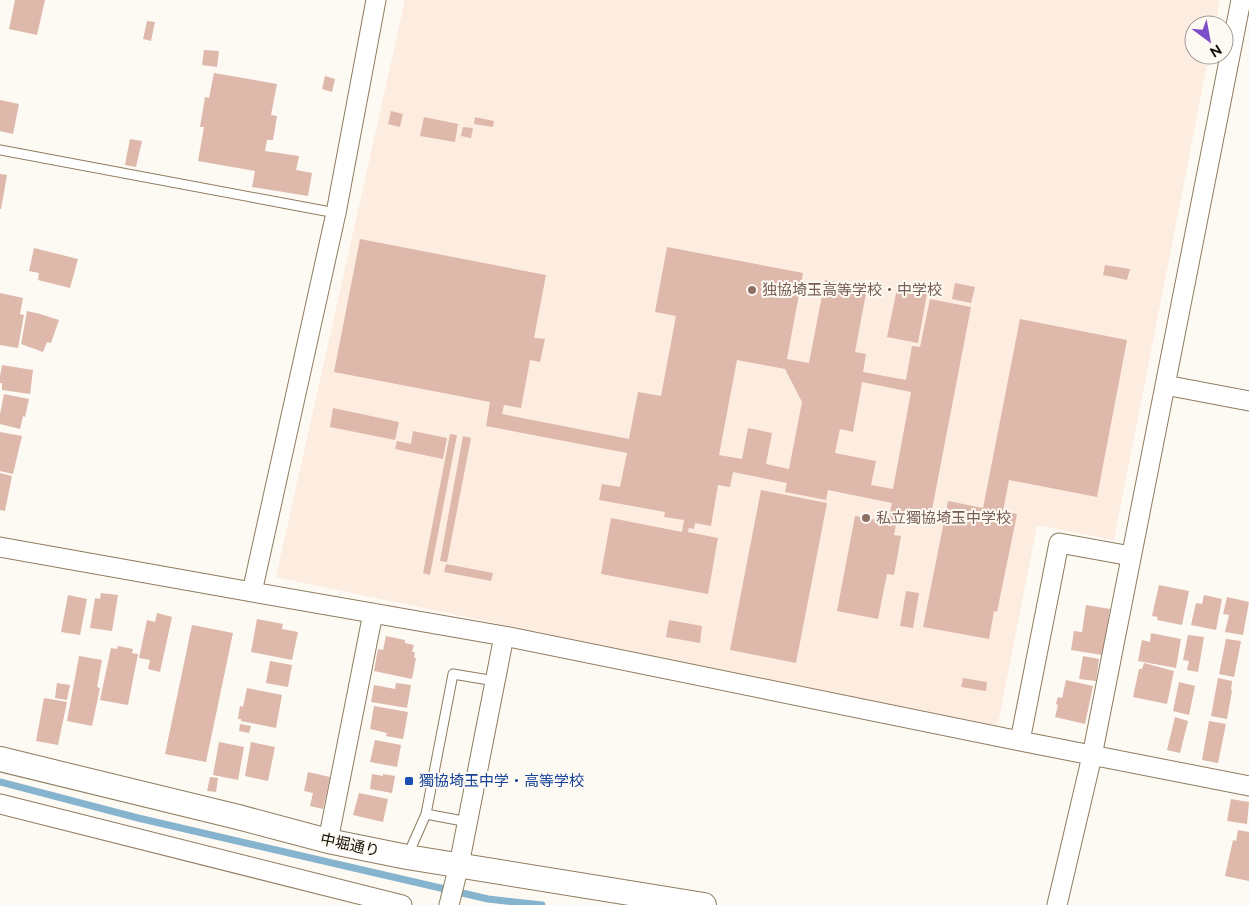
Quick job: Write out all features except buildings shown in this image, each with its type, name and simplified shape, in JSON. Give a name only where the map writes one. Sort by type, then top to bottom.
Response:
[{"type":"street","points":[[252,592],[336,213],[376,0]]},
{"type":"street","points":[[1057,905],[1092,756],[1243,3]]},
{"type":"street","points":[[1165,385],[1249,400]]},
{"type":"street","points":[[1020,741],[1059,543],[1131,556]]},
{"type":"street","points":[[0,546],[504,636],[1092,756],[1249,786]]},
{"type":"street","points":[[328,841],[373,613]]},
{"type":"street","points":[[448,905],[468,822],[504,636]]},
{"type":"street","name":"中堀通り","points":[[0,759],[328,841],[407,857],[457,872],[704,905]]},
{"type":"street","points":[[0,804],[402,905]]},
{"type":"lane","points":[[0,150],[336,213]]},
{"type":"lane","points":[[407,857],[426,814],[453,674],[495,681]]},
{"type":"lane","points":[[426,814],[468,822]]},
{"type":"shaded area","name":"独協埼玉高等学校・中学校","points":[[405,0],[1220,0],[1217,15],[1184,15],[1184,65],[1207,65],[1114,540],[1037,525],[997,729],[276,577]]},
{"type":"waterway","points":[[0,782],[138,818],[488,899],[542,905]]},
{"type":"place","name":"独協埼玉高等学校・中学校","points":[[752,290]]},
{"type":"place","name":"私立獨協埼玉中学校","points":[[866,518]]},
{"type":"place","name":"獨協埼玉中学・高等学校","points":[[409,781]]}]
